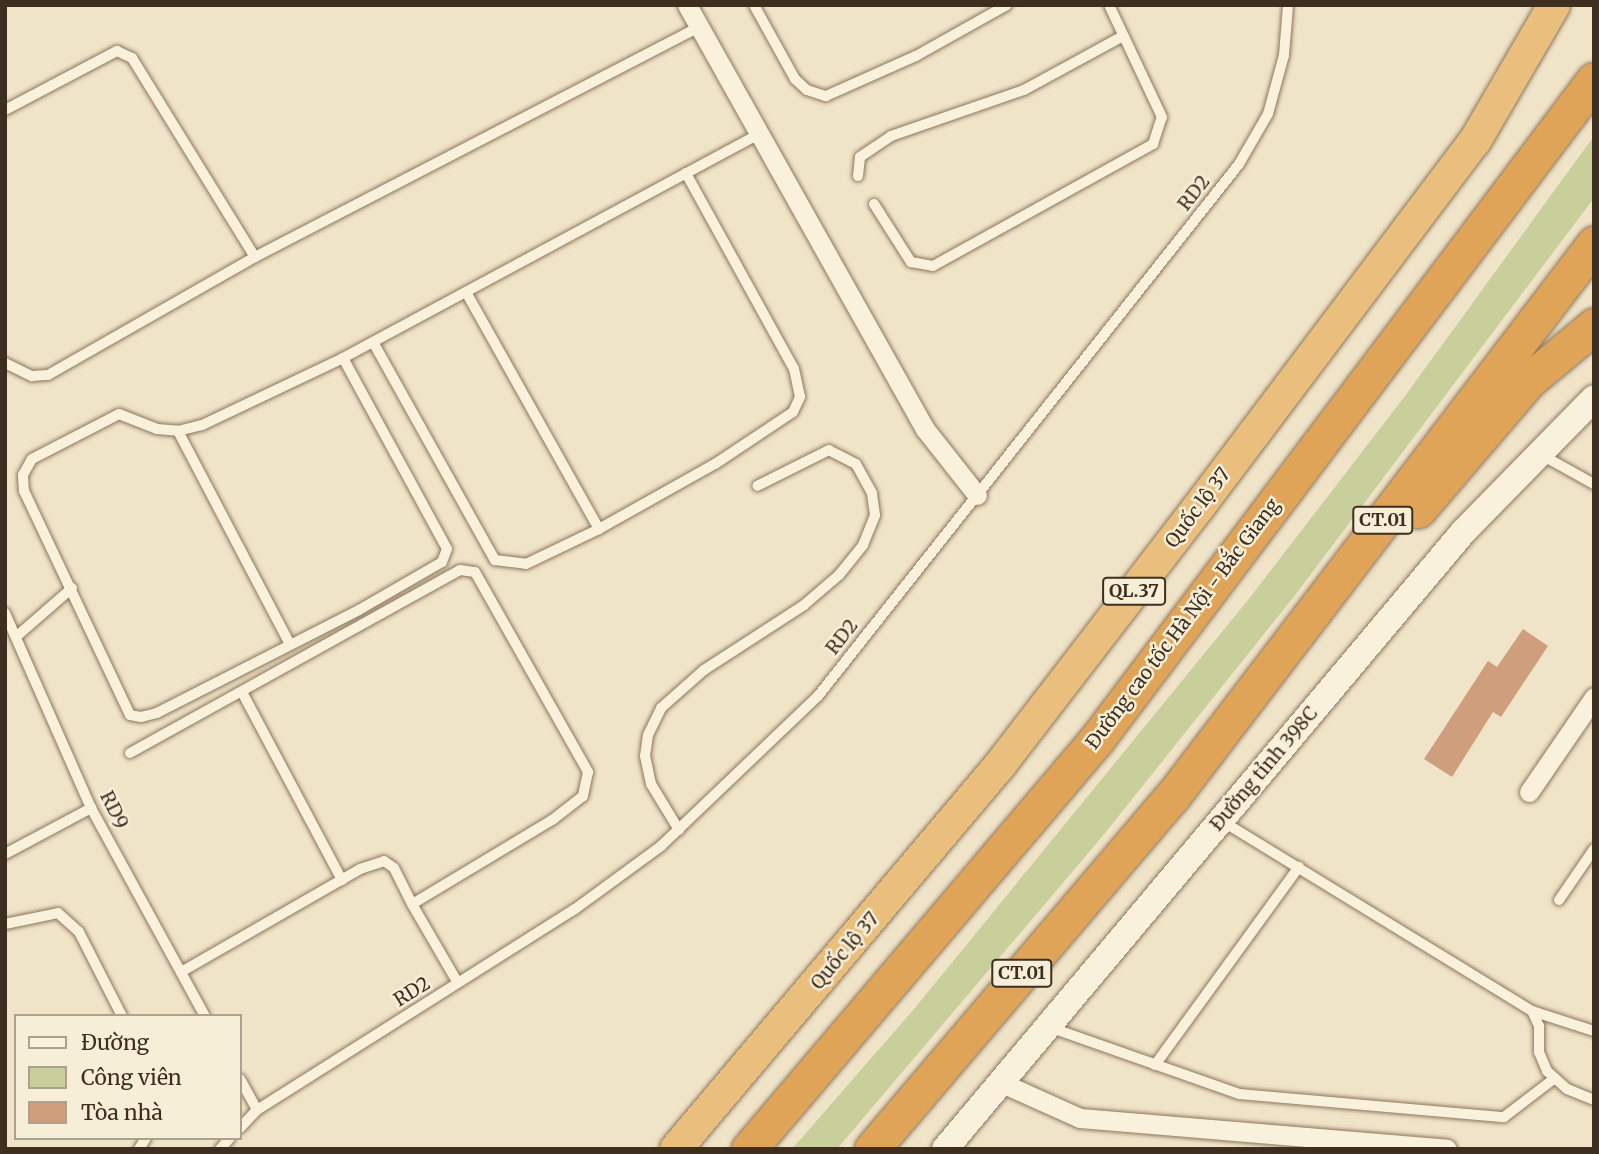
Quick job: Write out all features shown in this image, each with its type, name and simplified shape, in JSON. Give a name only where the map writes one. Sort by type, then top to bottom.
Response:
[{"type":"highway","name":"Quốc lộ 37","points":[[676,1149],[1000,765],[1198,508],[1475,141],[1554,5]]},
{"type":"highway","name":"Đường cao tốc Hà Nội - Bắc Giang","points":[[749,1149],[1097,739],[1594,80]]},
{"type":"highway","name":"CT.01","points":[[872,1149],[1172,797],[1594,244]]},
{"type":"highway","points":[[1172,797],[1530,380],[1594,326]]},
{"type":"main road","name":"Đường tỉnh 398C","points":[[946,1149],[1463,531],[1594,398]]},
{"type":"street","points":[[687,5],[925,429],[977,495]]},
{"type":"street","points":[[1529,792],[1594,697]]},
{"type":"street","points":[[1002,1083],[1080,1118],[1447,1149]]},
{"type":"lane","points":[[754,5],[795,79],[807,90],[826,96],[916,56],[1007,5]]},
{"type":"lane","points":[[874,204],[911,262],[933,266],[1133,159],[1153,144],[1162,117],[1109,5]]},
{"type":"lane","name":"RD2","points":[[242,1126],[257,1110],[575,909],[680,830],[818,696],[1240,164],[1268,114],[1284,55],[1288,5]]},
{"type":"lane","points":[[5,363],[32,376],[48,375],[255,257],[699,27]]},
{"type":"lane","points":[[858,176],[860,157],[891,136],[1024,90],[1123,36]]},
{"type":"lane","points":[[5,110],[117,51],[132,58],[255,257]]},
{"type":"lane","points":[[343,358],[447,549],[442,562],[421,576],[141,717],[130,715],[24,491],[23,475],[32,458],[118,414],[158,429],[178,431],[202,425],[343,358],[759,134]]},
{"type":"lane","points":[[373,342],[495,560],[526,564],[599,529],[715,464],[793,412],[800,397],[794,369],[686,173]]},
{"type":"lane","points":[[466,292],[599,529]]},
{"type":"lane","points":[[178,431],[289,642]]},
{"type":"lane","points":[[680,830],[651,784],[645,756],[648,735],[661,708],[704,670],[804,605],[839,575],[863,545],[875,515],[872,493],[856,464],[829,450],[757,486]]},
{"type":"lane","points":[[1539,454],[1594,484]]},
{"type":"lane","points":[[130,753],[468,568],[478,575],[588,772],[583,796],[552,820],[412,904]]},
{"type":"lane","points":[[17,636],[72,588]]},
{"type":"lane","name":"RD9","points":[[5,613],[91,808],[204,1014]]},
{"type":"lane","points":[[242,692],[342,880]]},
{"type":"lane","points":[[5,854],[91,808]]},
{"type":"lane","points":[[1222,821],[1532,1011],[1594,1031]]},
{"type":"lane","points":[[1559,900],[1594,849]]},
{"type":"lane","points":[[181,972],[342,880],[384,861],[394,868],[458,983]]},
{"type":"lane","points":[[1155,1065],[1298,867]]},
{"type":"lane","points":[[5,924],[58,913],[79,932],[121,1014]]},
{"type":"lane","points":[[1532,1011],[1539,1026],[1539,1052],[1555,1079],[1594,1100]]},
{"type":"lane","points":[[1049,1027],[1239,1094],[1504,1117],[1555,1079]]},
{"type":"lane","points":[[242,1083],[257,1110]]},
{"type":"green space","points":[[1594,136],[1594,198],[1296,594],[1101,838],[837,1149],[792,1149],[914,1009],[1248,600],[1405,396]]},
{"type":"building","points":[[1523,629],[1548,646],[1501,717],[1493,712],[1452,777],[1424,759],[1488,661],[1497,667]]}]
